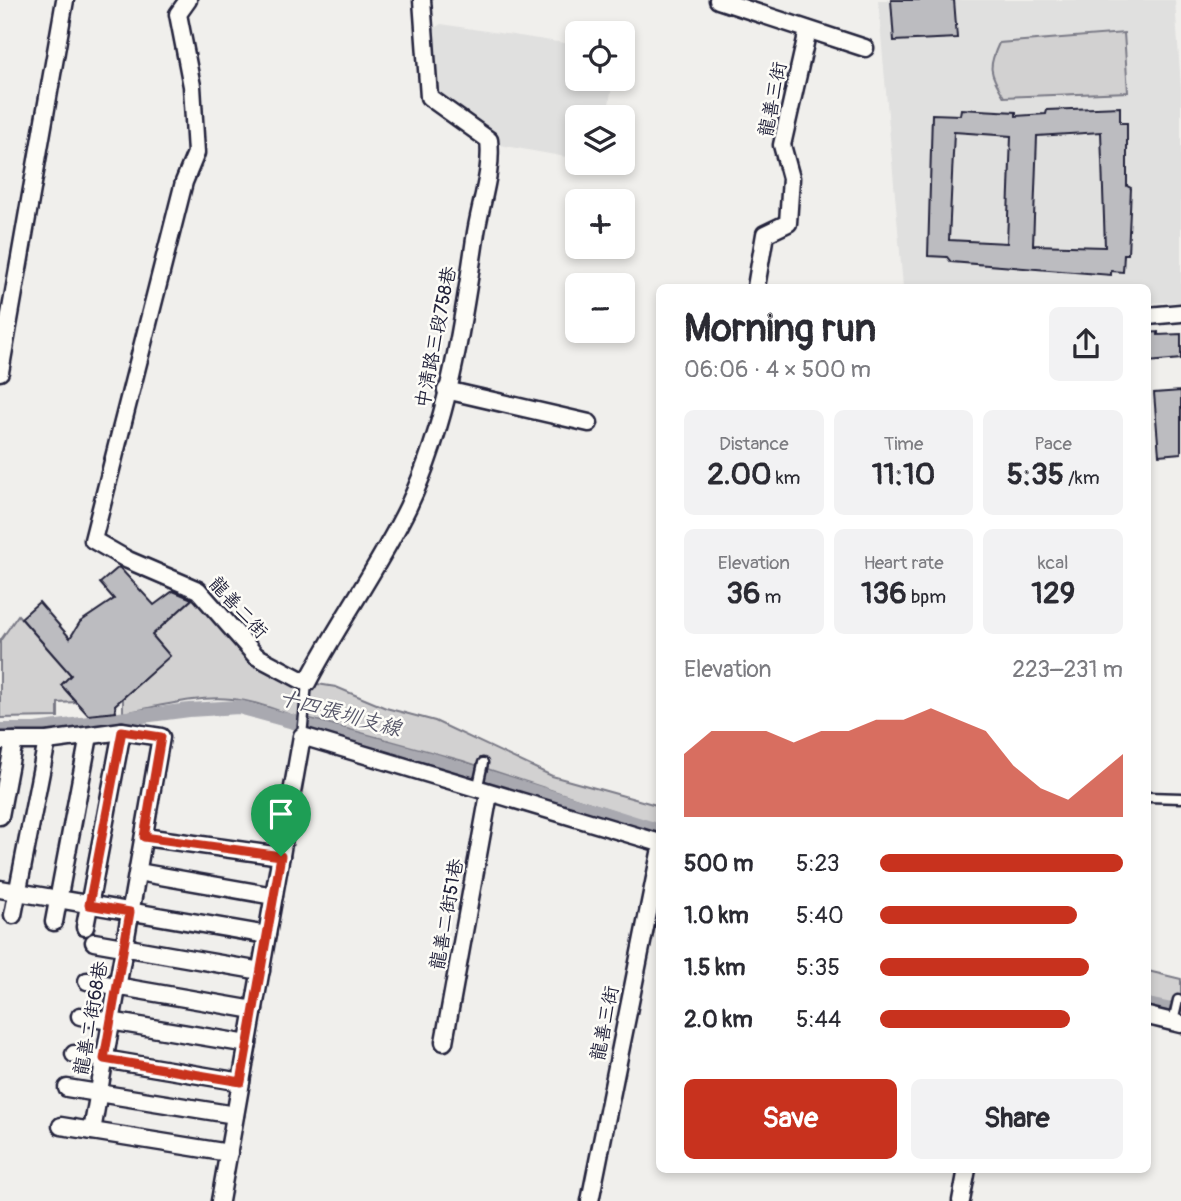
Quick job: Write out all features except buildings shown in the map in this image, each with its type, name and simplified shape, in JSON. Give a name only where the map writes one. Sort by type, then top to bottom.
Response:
[{"type":"street","points":[[0,372],[65,0]]},
{"type":"street","name":"龍善二街","points":[[188,0],[178,14],[192,86],[196,153],[184,182],[93,540],[128,560],[198,590],[256,656],[307,683]]},
{"type":"street","name":"中清路三段758巷","points":[[307,683],[336,627],[378,566],[408,506],[435,440],[465,310],[491,151],[489,140],[429,97],[422,0]]},
{"type":"street","points":[[718,0],[865,48]]},
{"type":"street","name":"龍善三街","points":[[757,284],[765,234],[788,223],[790,178],[782,145],[808,30]]},
{"type":"street","points":[[1151,316],[1181,313]]},
{"type":"street","points":[[446,390],[589,423]]},
{"type":"street","points":[[85,927],[122,731]]},
{"type":"street","name":"龍善二街68巷","points":[[7,741],[47,741],[122,731],[161,737],[92,1130]]},
{"type":"street","points":[[54,922],[89,736]]},
{"type":"street","points":[[220,1201],[302,736],[656,842]]},
{"type":"street","points":[[0,816],[7,741]]},
{"type":"street","points":[[13,915],[47,741]]},
{"type":"street","name":"龍善二街51巷","points":[[444,1042],[483,792]]},
{"type":"street","points":[[144,837],[281,856]]},
{"type":"street","points":[[138,872],[274,896]]},
{"type":"street","name":"龍善三街","points":[[590,1201],[656,873]]},
{"type":"street","points":[[0,889],[267,934]]},
{"type":"street","points":[[94,942],[261,971]]},
{"type":"street","points":[[87,981],[254,1010]]},
{"type":"street","points":[[80,1016],[248,1044]]},
{"type":"street","points":[[1151,1017],[1177,1023]]},
{"type":"street","points":[[74,1054],[241,1082]]},
{"type":"street","points":[[67,1088],[235,1115]]},
{"type":"street","points":[[61,1126],[229,1153]]},
{"type":"street","points":[[961,1201],[966,1173]]},
{"type":"lane","points":[[302,736],[307,683]]},
{"type":"lane","points":[[483,763],[483,792]]},
{"type":"lane","points":[[1151,797],[1181,797]]},
{"type":"lane","points":[[1177,1023],[1178,1000]]},
{"type":"shaded area","points":[[878,0],[1175,0],[1181,88],[1181,302],[1151,303],[1151,284],[903,284]]},
{"type":"shaded area","points":[[441,24],[565,43],[565,91],[611,91],[609,105],[565,105],[565,157],[495,144],[435,92],[431,30]]},
{"type":"shaded area","points":[[1124,33],[1128,92],[1004,97],[993,76],[993,59],[999,43]]},
{"type":"shaded area","points":[[195,597],[254,659],[304,685],[300,718],[249,702],[219,698],[177,702],[123,713],[123,698],[169,656],[152,635]]},
{"type":"shaded area","points":[[18,615],[71,675],[61,685],[76,702],[58,703],[58,717],[0,718],[0,641]]},
{"type":"shaded area","points":[[311,683],[336,687],[386,708],[435,721],[552,776],[656,805],[656,825],[463,761],[307,718]]},
{"type":"shaded area","points":[[1151,972],[1181,979],[1181,1017],[1160,1010],[1161,1003],[1151,1000]]},
{"type":"waterway","name":"十四張圳支線","points":[[0,730],[35,730],[189,710],[239,707],[436,761],[656,830]]},
{"type":"waterway","name":"十四張圳支線","points":[[1151,1006],[1181,1012]]},
{"type":"route","points":[[122,731],[161,737],[144,837],[281,856],[241,1082],[104,1059],[130,912],[89,905],[122,731]]}]
